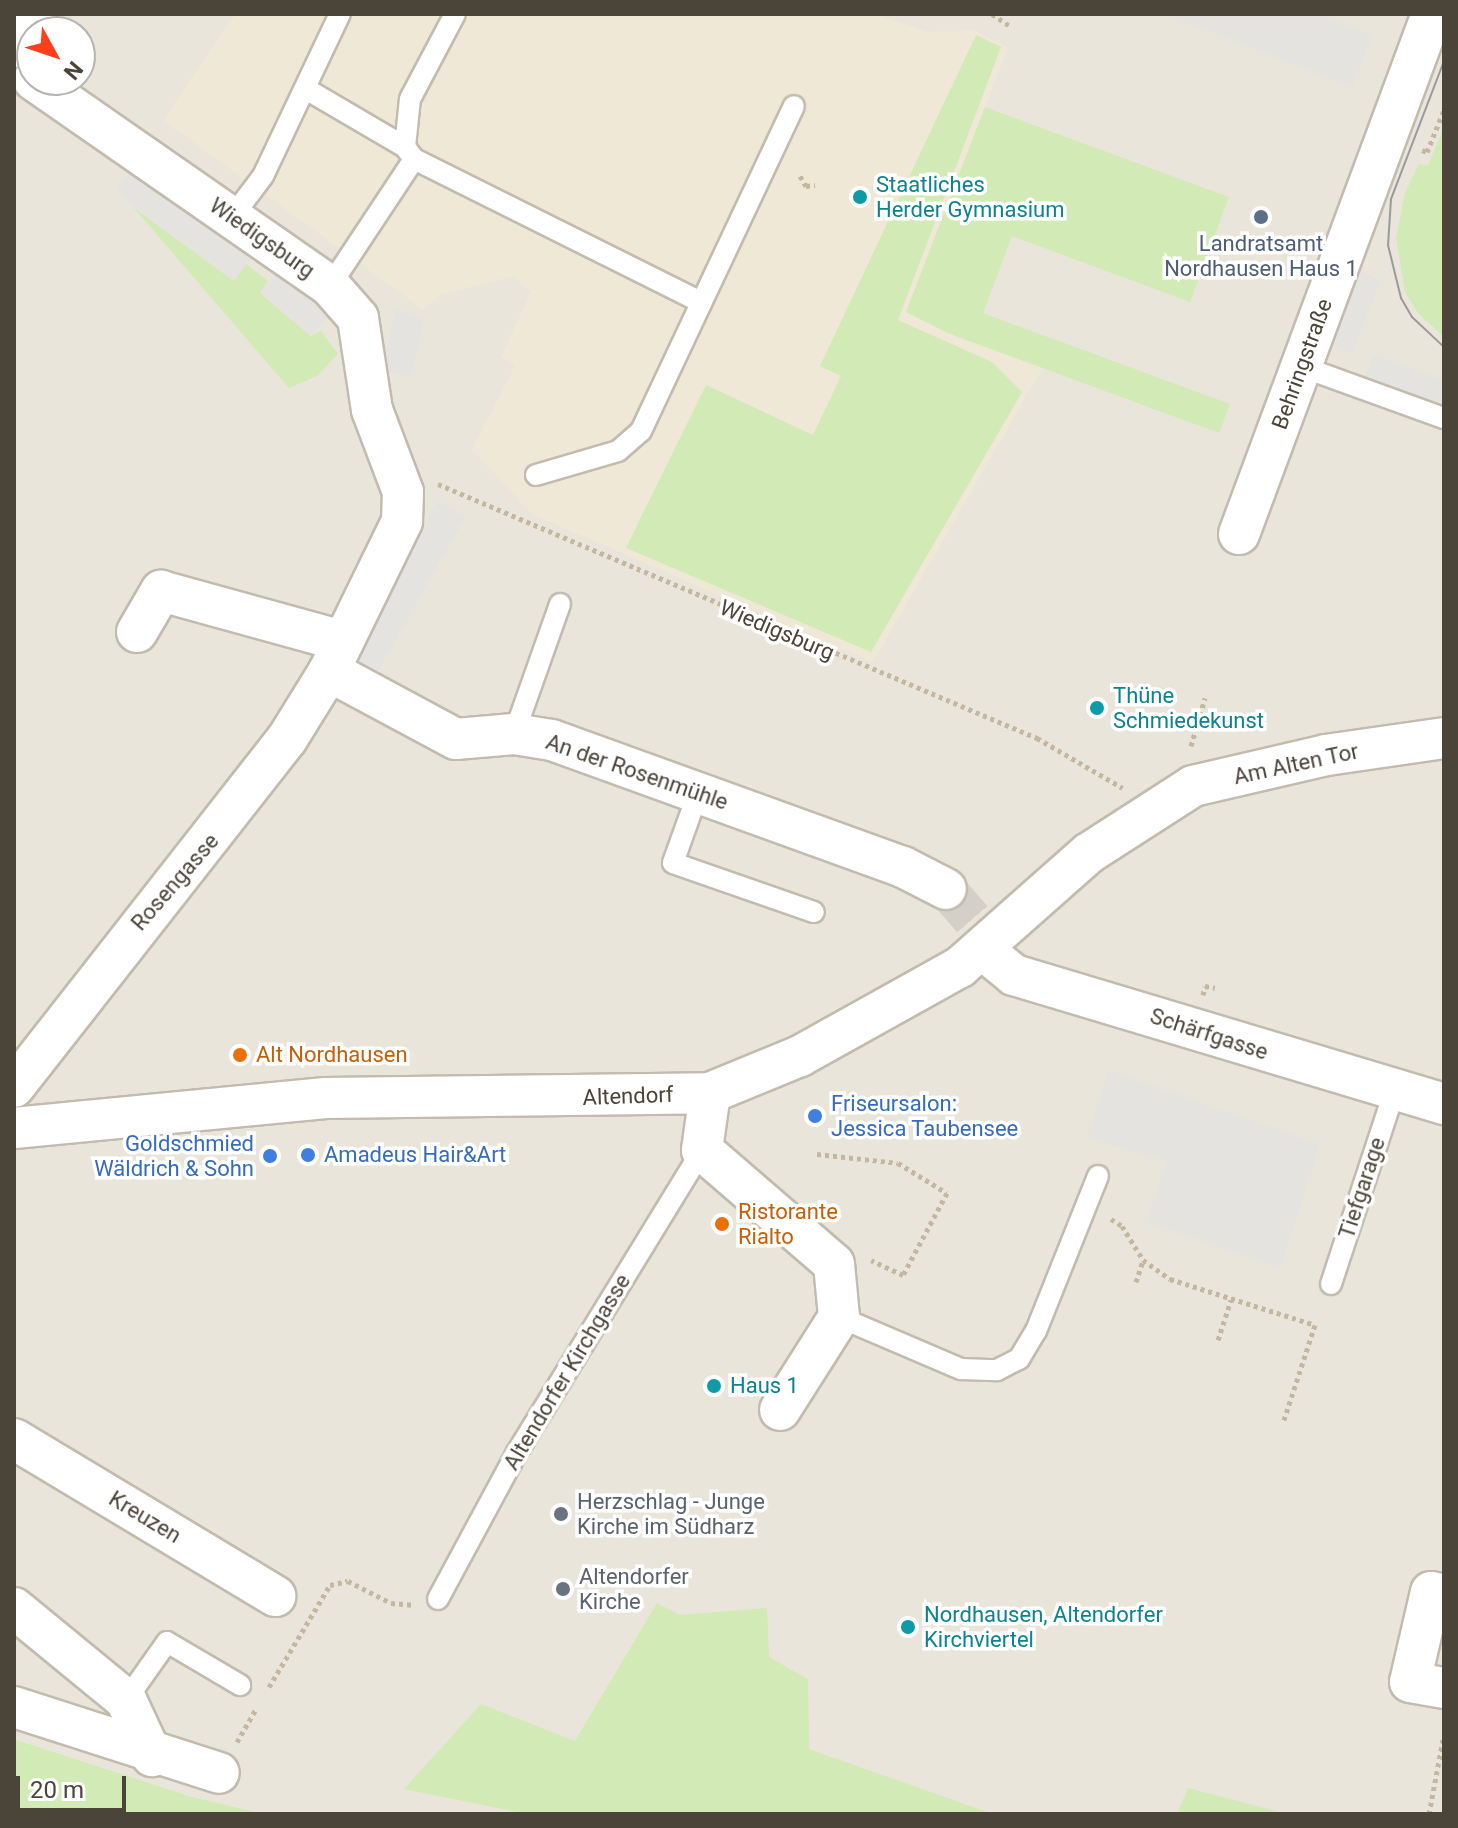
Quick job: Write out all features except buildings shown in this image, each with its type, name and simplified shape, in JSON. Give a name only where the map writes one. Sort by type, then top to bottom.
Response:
[{"type":"street","points":[[14,47],[36,14]]},
{"type":"street","name":"Behringstraße","points":[[1239,534],[1432,14]]},
{"type":"street","name":"Wiedigsburg","points":[[58,96],[330,286],[358,318],[372,410],[403,492],[402,521],[336,656]]},
{"type":"street","points":[[137,632],[161,591],[336,656]]},
{"type":"street","name":"An der Rosenmühle","points":[[336,656],[456,739],[514,734],[552,740],[903,867],[946,889]]},
{"type":"street","name":"Rosengasse","points":[[14,1087],[151,907],[224,825],[336,656]]},
{"type":"street","name":"Am Alten Tor","points":[[1154,807],[1193,786],[1326,755],[1444,738]]},
{"type":"street","name":"Altendorf","points":[[14,1128],[326,1098],[519,1100],[710,1093],[813,1049],[984,939],[1089,853],[1154,807]]},
{"type":"street","name":"Schärfgasse","points":[[984,939],[1014,975],[1394,1092],[1444,1104]]},
{"type":"street","name":"Altendorfer Kirchgasse","points":[[702,1150],[710,1093]]},
{"type":"street","points":[[702,1150],[834,1264],[839,1317],[780,1410]]},
{"type":"street","name":"Kreuzen","points":[[14,1439],[275,1596]]},
{"type":"street","points":[[1444,1595],[1431,1592],[1410,1682],[1444,1688]]},
{"type":"street","points":[[14,1608],[126,1700],[152,1756]]},
{"type":"street","points":[[14,1707],[152,1756],[219,1773]]},
{"type":"lane","points":[[232,217],[263,176],[340,14]]},
{"type":"lane","points":[[330,286],[410,153],[410,99],[455,14]]},
{"type":"lane","points":[[306,89],[410,153],[701,302]]},
{"type":"lane","points":[[536,475],[632,443],[651,415],[794,106]]},
{"type":"lane","points":[[1300,366],[1444,418]]},
{"type":"lane","points":[[514,734],[560,604]]},
{"type":"lane","points":[[698,793],[673,863],[814,912]]},
{"type":"lane","name":"Tiefgarage","points":[[1331,1284],[1394,1092]]},
{"type":"lane","name":"Altendorfer Kirchgasse","points":[[438,1599],[516,1454],[702,1150]]},
{"type":"lane","points":[[839,1317],[961,1369],[997,1370],[1019,1359],[1036,1331],[1098,1176]]},
{"type":"lane","points":[[126,1700],[167,1642],[240,1685]]},
{"type":"path","points":[[992,14],[1010,26]]},
{"type":"path","points":[[1427,152],[1444,110]]},
{"type":"path","points":[[800,176],[806,186],[815,185]]},
{"type":"path","name":"Wiedigsburg","points":[[393,465],[1037,738],[1154,807]]},
{"type":"path","points":[[1193,786],[1192,731],[1205,698]]},
{"type":"path","points":[[817,1154],[898,1163],[947,1193],[903,1275],[849,1250],[834,1264]]},
{"type":"path","points":[[1086,1203],[1122,1226],[1143,1260],[1170,1279],[1315,1325],[1283,1423]]},
{"type":"path","points":[[1136,1282],[1143,1260]]},
{"type":"path","points":[[1218,1340],[1231,1300]]},
{"type":"path","points":[[266,1694],[330,1585],[348,1581],[391,1603],[428,1606],[438,1599]]},
{"type":"path","points":[[219,1773],[258,1707]]},
{"type":"path","points":[[1429,1814],[1444,1734]]},
{"type":"shaded area","points":[[14,14],[1444,14],[1444,1814],[266,1814],[193,1797],[14,1739]]},
{"type":"shaded area","points":[[236,14],[874,14],[927,32],[974,31],[1008,47],[906,312],[950,334],[1043,367],[873,662],[532,514],[472,449],[515,366],[501,357],[531,292],[514,276],[441,294],[424,310],[163,120]]},
{"type":"shaded area","points":[[1319,14],[1373,35],[1352,87],[1166,15]]},
{"type":"shaded area","points":[[133,168],[255,252],[234,281],[133,207],[117,188]]},
{"type":"shaded area","points":[[1356,268],[1381,280],[1352,354],[1327,344]]},
{"type":"shaded area","points":[[277,270],[332,312],[311,336],[260,293]]},
{"type":"shaded area","points":[[395,310],[424,318],[411,378],[382,371]]},
{"type":"shaded area","points":[[1374,354],[1444,380],[1444,408],[1363,379]]},
{"type":"shaded area","points":[[437,501],[466,516],[375,677],[348,664]]},
{"type":"shaded area","points":[[1109,1070],[1320,1144],[1281,1268],[1146,1222],[1167,1162],[1087,1137]]},
{"type":"green space","points":[[976,35],[1001,47],[898,320],[992,362],[1022,392],[871,652],[626,548],[706,385],[813,435],[841,376],[820,366]]},
{"type":"green space","points":[[985,107],[1229,197],[1190,302],[1012,236],[983,313],[1230,404],[1219,433],[950,334],[906,312]]},
{"type":"green space","points":[[1444,127],[1444,337],[1418,313],[1405,292],[1396,238],[1405,193],[1419,164],[1428,166]]},
{"type":"green space","points":[[133,207],[234,281],[246,264],[268,281],[260,293],[311,336],[321,331],[338,354],[317,376],[289,388]]},
{"type":"green space","points":[[657,1603],[680,1615],[767,1608],[769,1657],[808,1679],[809,1749],[993,1814],[527,1814],[404,1789],[481,1704],[575,1741]]},
{"type":"green space","points":[[14,1739],[193,1797],[266,1814],[14,1814]]},
{"type":"green space","points":[[1188,1788],[1287,1814],[1177,1814]]},
{"type":"tunnel","points":[[946,889],[979,927]]},
{"type":"tram line","points":[[1444,61],[1391,199],[1388,245],[1401,298],[1412,317],[1444,347]]},
{"type":"place","name":"Staatliches Herder Gymnasium","points":[[860,197]]},
{"type":"place","name":"Landratsamt Nordhausen Haus 1","points":[[1261,217]]},
{"type":"place","name":"Thüne Schmiedekunst","points":[[1097,708]]},
{"type":"place","name":"Alt Nordhausen","points":[[240,1055]]},
{"type":"place","name":"Friseursalon: Jessica Taubensee","points":[[815,1116]]},
{"type":"place","name":"Amadeus Hair&Art","points":[[308,1155]]},
{"type":"place","name":"Goldschmied Wäldrich & Sohn","points":[[270,1156]]},
{"type":"place","name":"Ristorante Rialto","points":[[722,1224]]},
{"type":"place","name":"Haus 1","points":[[714,1386]]},
{"type":"place","name":"Herzschlag - Junge Kirche im Südharz","points":[[561,1514]]},
{"type":"place","name":"Altendorfer Kirche","points":[[563,1589]]},
{"type":"place","name":"Nordhausen, Altendorfer Kirchviertel","points":[[908,1627]]}]
